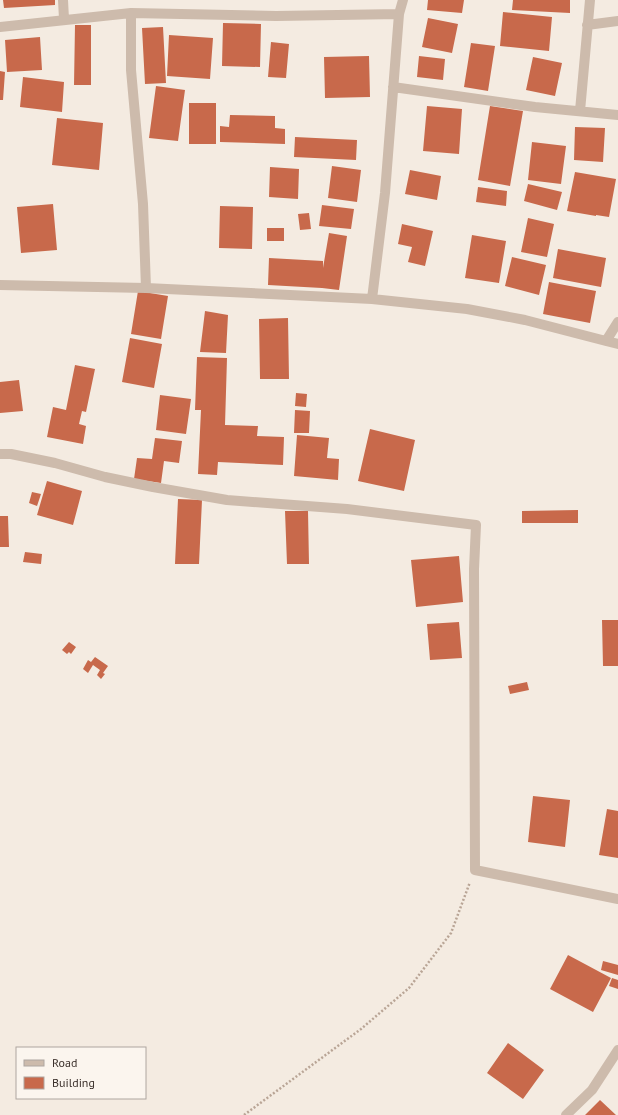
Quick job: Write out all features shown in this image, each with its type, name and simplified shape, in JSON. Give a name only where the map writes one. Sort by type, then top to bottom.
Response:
[{"type":"street","points":[[63,0],[64,19]]},
{"type":"street","points":[[372,299],[385,193],[399,14],[403,0]]},
{"type":"street","points":[[580,112],[590,0]]},
{"type":"street","points":[[131,13],[131,70],[144,204],[146,288]]},
{"type":"street","points":[[0,27],[131,13],[276,16],[399,14]]},
{"type":"street","points":[[588,25],[618,21]]},
{"type":"street","points":[[393,87],[535,107],[618,115]]},
{"type":"street","points":[[0,275],[0,285],[146,288],[372,299],[467,309],[525,320],[618,344]]},
{"type":"street","points":[[606,341],[618,322]]},
{"type":"street","points":[[0,454],[11,454],[55,463],[111,478],[227,500],[348,509],[476,525],[474,569],[475,870],[618,899]]},
{"type":"street","points":[[566,1115],[592,1090],[618,1050]]},
{"type":"path","points":[[244,1115],[362,1029],[409,988],[451,933],[475,870]]},
{"type":"building","points":[[3,0],[55,0],[55,5],[4,8]]},
{"type":"building","points":[[428,0],[464,0],[462,13],[427,10]]},
{"type":"building","points":[[513,0],[570,0],[570,13],[512,10]]},
{"type":"building","points":[[503,12],[552,17],[549,51],[500,46]]},
{"type":"building","points":[[428,18],[458,24],[452,53],[422,47]]},
{"type":"building","points":[[223,23],[261,24],[260,67],[222,66]]},
{"type":"building","points":[[75,25],[91,25],[91,85],[74,85]]},
{"type":"building","points":[[163,27],[166,83],[145,84],[142,28]]},
{"type":"building","points":[[169,35],[213,38],[210,79],[167,76]]},
{"type":"building","points":[[40,37],[42,70],[7,72],[5,40]]},
{"type":"building","points":[[271,42],[289,44],[286,78],[268,77]]},
{"type":"building","points":[[471,43],[495,46],[488,91],[464,87]]},
{"type":"building","points":[[369,56],[370,97],[325,98],[324,57]]},
{"type":"building","points":[[419,56],[445,59],[443,80],[417,77]]},
{"type":"building","points":[[533,57],[562,63],[555,96],[526,90]]},
{"type":"building","points":[[0,71],[5,72],[3,100],[0,100]]},
{"type":"building","points":[[23,77],[64,82],[62,112],[20,107]]},
{"type":"building","points":[[156,86],[185,90],[178,141],[149,138]]},
{"type":"building","points":[[189,103],[216,103],[216,144],[189,144]]},
{"type":"building","points":[[427,106],[462,109],[459,154],[423,151]]},
{"type":"building","points":[[490,106],[523,111],[510,186],[478,180]]},
{"type":"building","points":[[230,115],[275,116],[275,128],[285,129],[285,144],[220,142],[220,126],[229,127]]},
{"type":"building","points":[[57,118],[103,123],[99,170],[52,165]]},
{"type":"building","points":[[575,127],[605,128],[603,162],[574,160]]},
{"type":"building","points":[[295,137],[357,140],[356,160],[294,157]]},
{"type":"building","points":[[532,142],[566,146],[561,184],[528,180]]},
{"type":"building","points":[[332,166],[361,170],[357,202],[328,198]]},
{"type":"building","points":[[270,167],[299,169],[298,199],[269,197]]},
{"type":"building","points":[[410,170],[441,176],[437,200],[405,194]]},
{"type":"building","points":[[575,172],[616,179],[609,217],[567,211]]},
{"type":"building","points":[[528,184],[562,192],[557,210],[524,201]]},
{"type":"building","points":[[478,187],[507,191],[506,206],[476,202]]},
{"type":"building","points":[[53,204],[57,250],[21,253],[17,207]]},
{"type":"building","points":[[322,205],[354,209],[351,229],[319,226]]},
{"type":"building","points":[[220,206],[253,207],[252,249],[219,248]]},
{"type":"building","points":[[309,213],[311,229],[300,230],[298,214]]},
{"type":"building","points":[[528,218],[554,224],[547,257],[521,252]]},
{"type":"building","points":[[402,224],[433,231],[425,266],[408,262],[412,247],[398,244]]},
{"type":"building","points":[[267,228],[284,228],[284,241],[267,241]]},
{"type":"building","points":[[329,233],[347,236],[339,290],[268,285],[269,258],[323,261],[323,268]]},
{"type":"building","points":[[472,235],[506,241],[499,283],[465,278]]},
{"type":"building","points":[[558,249],[606,258],[601,287],[553,278]]},
{"type":"building","points":[[512,257],[546,265],[539,295],[505,286]]},
{"type":"building","points":[[549,282],[596,291],[590,323],[543,314]]},
{"type":"building","points":[[138,291],[168,296],[161,339],[131,334]]},
{"type":"building","points":[[205,311],[228,315],[226,353],[200,352]]},
{"type":"building","points":[[288,318],[289,379],[260,379],[259,319]]},
{"type":"building","points":[[130,338],[162,344],[154,388],[122,382]]},
{"type":"building","points":[[197,357],[227,358],[225,425],[258,426],[257,436],[284,437],[283,465],[218,462],[217,475],[198,474],[201,410],[195,410]]},
{"type":"building","points":[[75,365],[95,369],[86,412],[82,411],[79,424],[86,426],[83,444],[47,437],[53,407],[66,410]]},
{"type":"building","points":[[19,380],[23,411],[0,413],[0,382]]},
{"type":"building","points":[[296,393],[307,394],[306,407],[295,406]]},
{"type":"building","points":[[160,395],[191,399],[186,434],[156,430]]},
{"type":"building","points":[[295,410],[310,411],[309,433],[294,433]]},
{"type":"building","points":[[370,429],[415,440],[404,491],[358,481]]},
{"type":"building","points":[[297,435],[329,438],[327,458],[339,459],[338,480],[294,476]]},
{"type":"building","points":[[155,438],[182,441],[179,463],[164,461],[161,483],[134,479],[137,458],[152,459]]},
{"type":"building","points":[[47,481],[82,491],[73,525],[37,515]]},
{"type":"building","points":[[32,492],[41,494],[37,506],[29,503]]},
{"type":"building","points":[[178,499],[202,500],[199,564],[175,564]]},
{"type":"building","points":[[578,510],[578,523],[522,523],[522,511]]},
{"type":"building","points":[[285,511],[308,511],[309,564],[287,564]]},
{"type":"building","points":[[0,516],[8,516],[9,547],[0,547]]},
{"type":"building","points":[[25,552],[42,554],[41,564],[23,562]]},
{"type":"building","points":[[459,556],[463,602],[416,607],[411,560]]},
{"type":"building","points":[[602,620],[618,620],[618,666],[603,666]]},
{"type":"building","points":[[459,622],[462,658],[430,660],[427,624]]},
{"type":"building","points":[[69,642],[76,647],[71,654],[69,652],[67,654],[62,650]]},
{"type":"building","points":[[95,657],[108,666],[101,679],[97,675],[100,670],[93,665],[88,673],[83,669],[88,660],[91,662]]},
{"type":"building","points":[[527,682],[529,690],[510,694],[508,686]]},
{"type":"building","points":[[533,796],[570,800],[565,847],[528,842]]},
{"type":"building","points":[[607,809],[618,811],[618,858],[599,855]]},
{"type":"building","points":[[568,955],[611,978],[593,1012],[550,989]]},
{"type":"building","points":[[603,961],[618,965],[618,975],[601,970]]},
{"type":"building","points":[[612,978],[618,980],[618,989],[609,986]]},
{"type":"building","points":[[508,1043],[544,1070],[523,1099],[487,1073]]},
{"type":"building","points":[[600,1100],[616,1115],[585,1115]]}]
